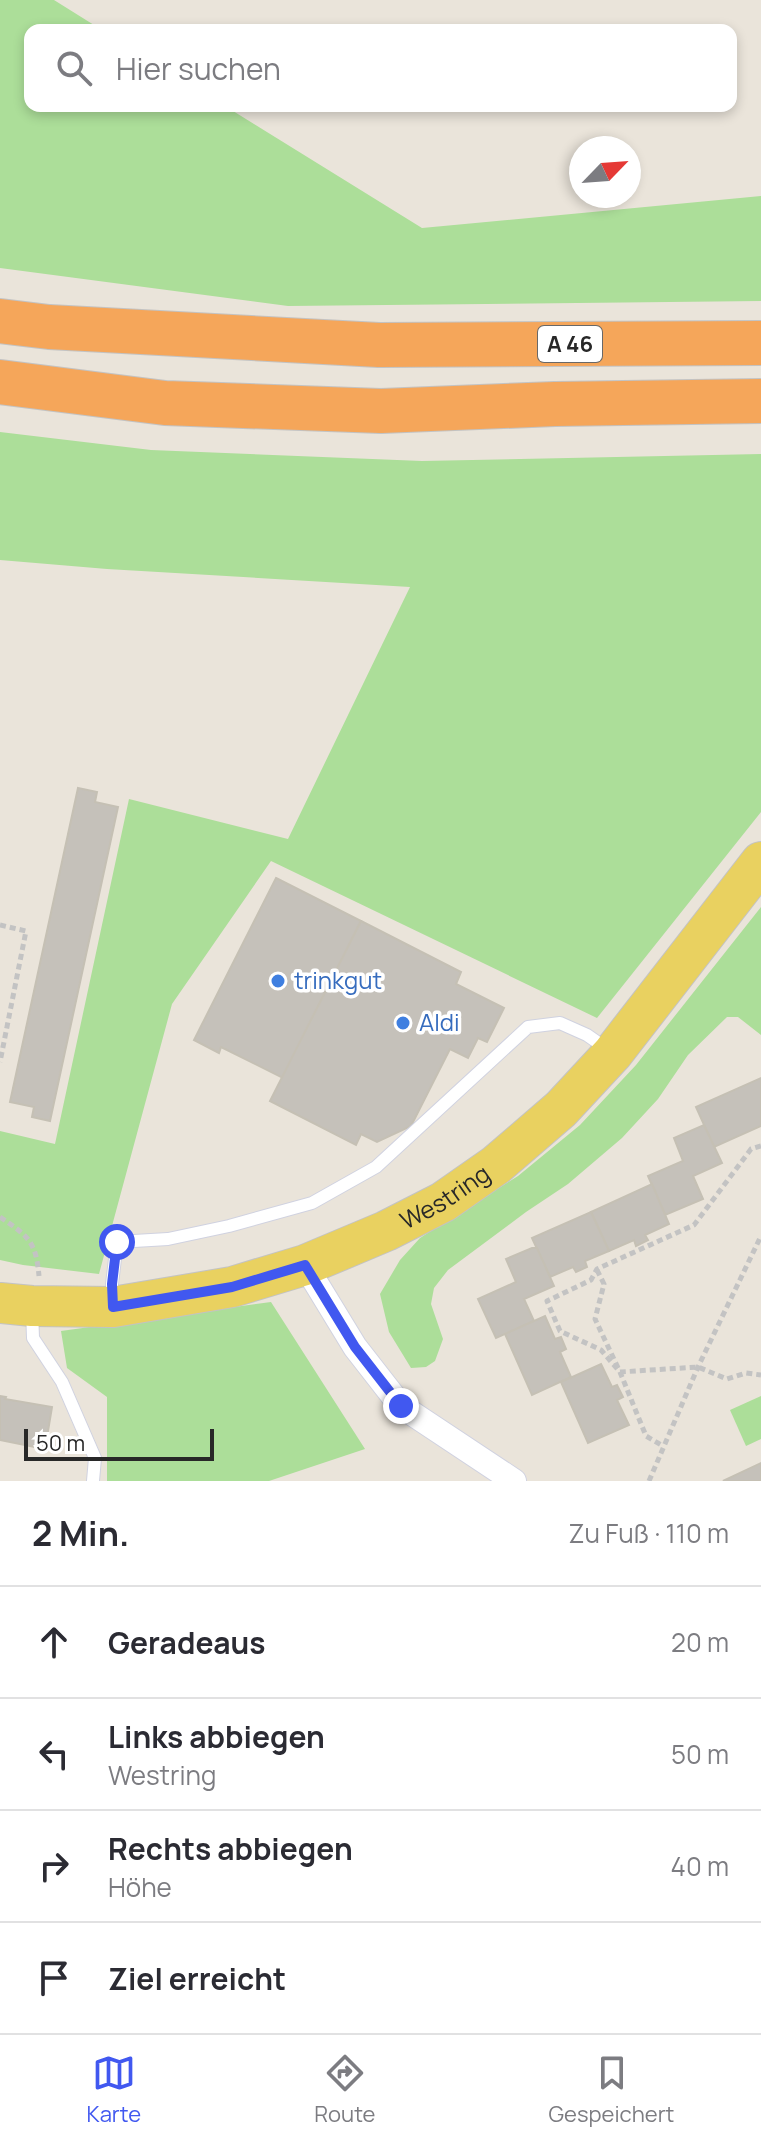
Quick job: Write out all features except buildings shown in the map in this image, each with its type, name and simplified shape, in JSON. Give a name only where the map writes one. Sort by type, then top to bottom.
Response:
[{"type":"highway","name":"A 46","points":[[0,321],[49,327],[379,345],[761,343]]},
{"type":"highway","points":[[0,382],[165,403],[381,411],[555,404],[761,401]]},
{"type":"main road","name":"Westring","points":[[24,1297],[113,1307],[232,1287],[305,1265],[386,1231],[443,1202],[486,1173],[561,1109],[613,1053],[761,862]]},
{"type":"street","points":[[305,1265],[355,1347],[401,1406],[514,1481]]},
{"type":"lane","points":[[113,1307],[112,1284],[117,1242],[168,1239],[312,1203],[376,1167],[528,1027],[560,1023],[587,1035],[613,1053]]},
{"type":"lane","points":[[24,1297],[33,1338],[62,1382],[95,1458],[93,1481]]},
{"type":"path","points":[[0,925],[26,931],[0,1062]]},
{"type":"path","points":[[620,1372],[601,1350],[560,1331],[547,1301],[591,1280],[597,1269],[694,1225],[751,1149],[761,1146]]},
{"type":"path","points":[[0,1217],[25,1234],[37,1252],[24,1297]]},
{"type":"path","points":[[649,1481],[698,1367],[761,1236]]},
{"type":"path","points":[[597,1269],[604,1284],[595,1319],[646,1436],[663,1446]]},
{"type":"path","points":[[620,1372],[698,1367],[727,1379],[746,1373],[761,1375]]},
{"type":"green space","points":[[0,0],[54,0],[92,24],[24,24],[24,112],[235,112],[422,228],[761,196],[761,301],[288,306],[0,268]]},
{"type":"green space","points":[[0,432],[151,450],[422,461],[761,454],[761,812],[597,1018],[271,861],[172,1004],[99,1274],[0,1260],[0,1131],[55,1144],[129,799],[288,839],[410,587],[0,560]]},
{"type":"green space","points":[[761,907],[761,1035],[738,1017],[727,1017],[688,1055],[658,1099],[622,1138],[568,1184],[448,1270],[434,1288],[431,1304],[443,1339],[435,1361],[426,1367],[411,1368],[389,1332],[380,1294],[400,1260],[420,1238],[518,1176],[580,1125],[636,1065]]},
{"type":"green space","points":[[271,1302],[365,1449],[269,1481],[107,1481],[107,1397],[67,1368],[61,1331]]},
{"type":"green space","points":[[761,1396],[761,1439],[746,1446],[730,1410]]},
{"type":"place","name":"trinkgut","points":[[278,981]]},
{"type":"place","name":"Aldi","points":[[403,1023]]},
{"type":"route","points":[[117,1242],[112,1284],[113,1307],[232,1287],[305,1265],[355,1347],[401,1406]]}]
